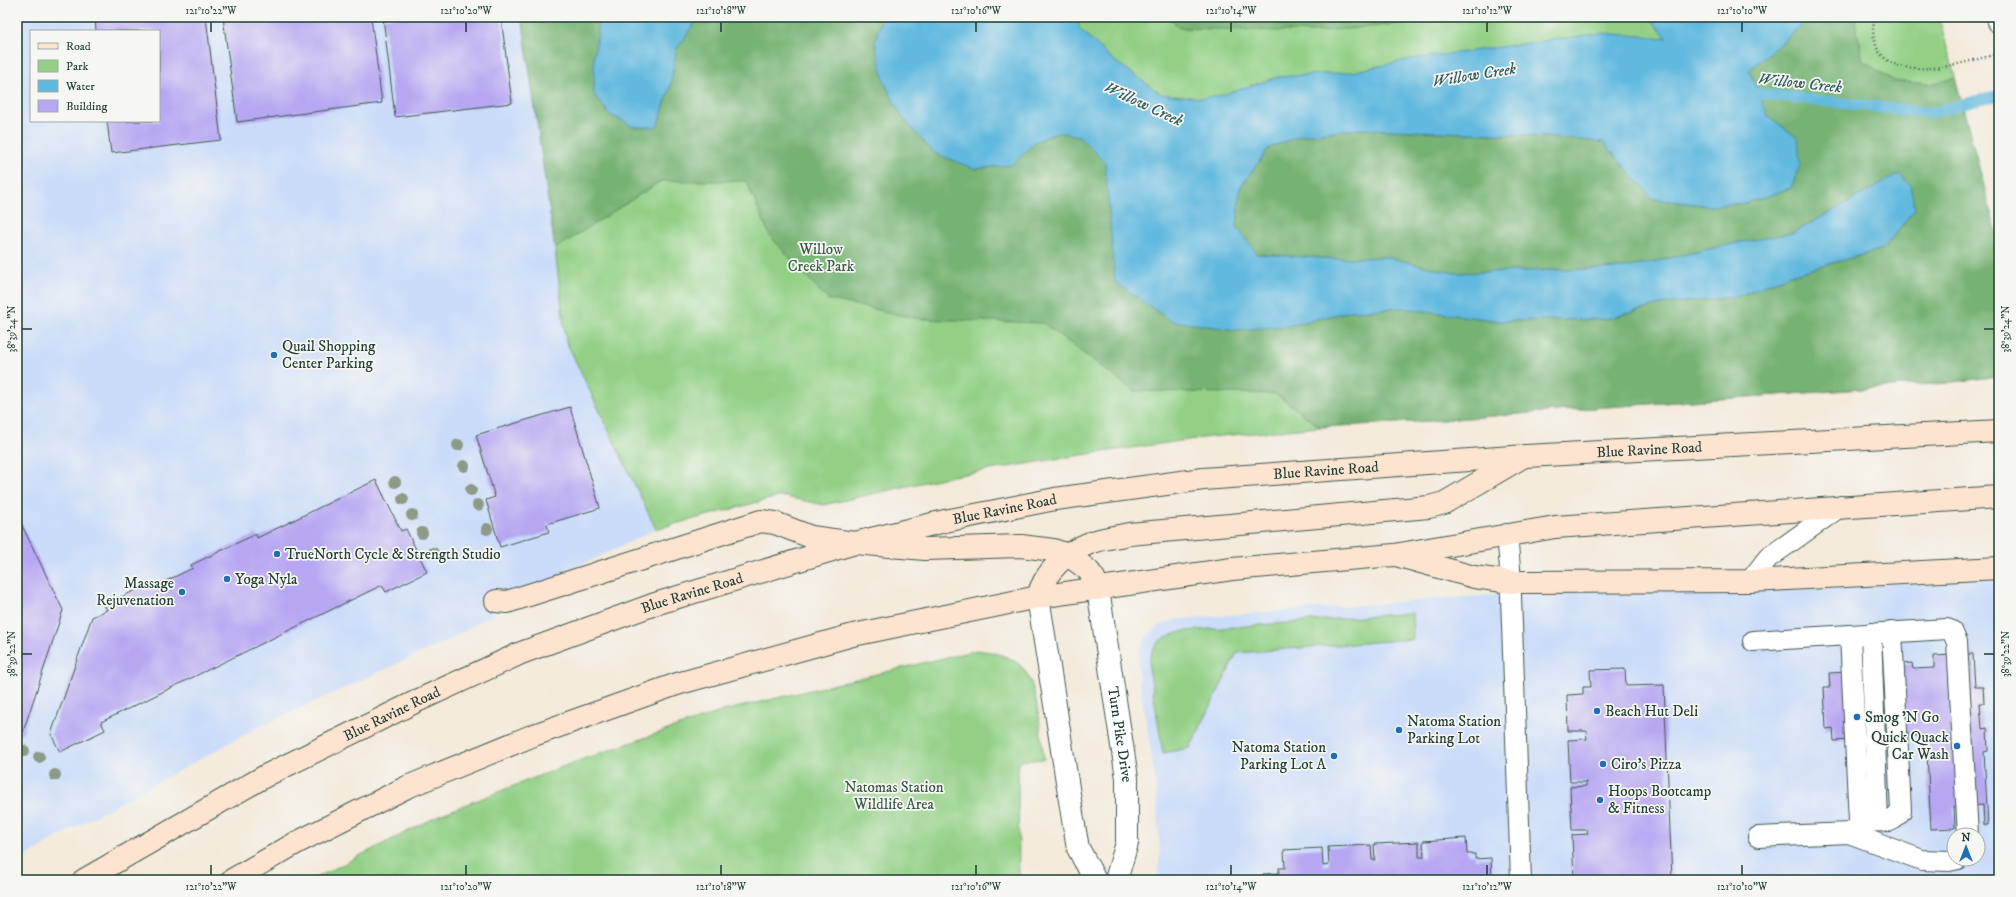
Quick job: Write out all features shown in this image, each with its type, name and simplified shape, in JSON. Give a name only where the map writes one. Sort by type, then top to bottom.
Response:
[{"type":"main road","name":"Blue Ravine Road","points":[[84,880],[268,775],[420,700],[522,653],[655,604],[855,543],[945,521],[1055,499],[1203,479],[1526,456],[1999,431]]},
{"type":"main road","points":[[1038,597],[1041,585],[1050,571],[1068,555],[1090,543],[1129,534],[1429,507],[1444,503],[1526,456]]},
{"type":"main road","points":[[232,880],[296,842],[407,788],[534,735],[670,687],[853,635],[1038,597],[1232,569],[1394,555],[1507,534],[1554,527],[1841,506],[1999,497]]},
{"type":"main road","points":[[496,601],[507,602],[761,522],[776,523],[811,537],[855,543],[925,549],[1037,547],[1068,555],[1088,570],[1094,578],[1098,589]]},
{"type":"main road","points":[[1394,555],[1474,577],[1511,582],[1750,581],[1999,568]]},
{"type":"street","points":[[1998,17],[1999,22]]},
{"type":"street","name":"Turn Pike Drive","points":[[1098,589],[1127,778],[1127,842],[1116,880]]},
{"type":"street","points":[[1038,597],[1078,848],[1095,880]]},
{"type":"lane","points":[[1750,581],[1768,558],[1841,506]]},
{"type":"lane","points":[[1507,534],[1511,582],[1521,880]]},
{"type":"lane","points":[[1752,641],[1947,629],[1952,631],[1956,636],[1968,827]]},
{"type":"lane","points":[[1758,837],[1862,825],[1894,819],[1901,812],[1892,632]]},
{"type":"lane","points":[[1862,825],[1871,633]]},
{"type":"lane","points":[[1850,635],[1862,825]]},
{"type":"lane","points":[[1862,825],[1922,860],[1946,861]]},
{"type":"path","points":[[1876,17],[1873,42],[1882,58],[1901,66],[1922,68],[1953,66],[1999,54]]},
{"type":"shaded area","points":[[17,17],[522,17],[555,249],[566,341],[656,529],[545,583],[447,641],[255,729],[61,835],[17,862]]},
{"type":"shaded area","points":[[1989,575],[1999,577],[1999,880],[1157,880],[1160,855],[1155,778],[1138,671],[1139,650],[1147,636],[1160,625],[1179,619],[1543,591],[1834,588]]},
{"type":"green space","name":"Willow Creek Park","points":[[522,17],[1939,17],[1999,242],[1999,376],[1946,383],[1430,421],[1320,427],[1210,437],[1081,455],[947,477],[824,505],[781,496],[656,529],[566,341],[555,249]]},
{"type":"green space","points":[[522,17],[597,17],[598,34],[594,53],[657,127],[670,88],[677,48],[699,17],[882,17],[875,42],[1012,165],[1035,142],[1058,132],[1079,136],[1105,162],[1111,216],[1288,326],[1351,311],[1403,308],[1500,321],[1606,319],[1665,304],[1736,297],[1790,275],[1883,249],[1899,174],[1793,233],[1741,242],[1626,268],[1454,273],[1386,257],[1336,259],[1256,254],[1237,227],[1240,188],[1269,148],[1301,135],[1360,129],[1522,135],[1603,142],[1653,199],[1711,206],[1747,203],[1791,188],[1798,138],[1768,116],[1749,70],[1812,17],[1856,17],[1855,20],[1863,60],[1894,81],[1931,84],[1955,78],[1999,242],[1999,376],[1946,383],[1430,421],[1320,427],[1276,394],[1134,391],[1043,323],[919,319],[827,299],[770,236],[746,181],[661,181],[555,249]]},
{"type":"green space","points":[[1169,17],[1476,17],[1313,32],[1179,28]]},
{"type":"green space","points":[[1412,613],[1413,639],[1237,653],[1190,748],[1163,753],[1149,667],[1152,652],[1155,646],[1164,638],[1185,631]]},
{"type":"green space","name":"Natomas Station Wildlife Area","points":[[977,650],[995,653],[1006,657],[1022,667],[1028,675],[1038,710],[1044,759],[1018,761],[1019,880],[312,880],[442,814],[577,761],[723,711]]},
{"type":"water","points":[[597,17],[699,17],[677,48],[670,88],[657,127],[634,127],[609,114],[594,94],[594,53],[598,34]]},
{"type":"water","points":[[882,17],[1078,17],[1079,28],[1112,59],[1161,94],[1201,98],[1222,95],[1278,77],[1352,72],[1411,59],[1602,33],[1667,38],[1649,17],[1812,17],[1749,70],[1768,116],[1798,138],[1800,165],[1791,188],[1747,203],[1711,206],[1653,199],[1603,142],[1522,135],[1360,129],[1301,135],[1269,148],[1240,188],[1237,227],[1257,254],[1336,259],[1386,257],[1454,273],[1626,268],[1741,242],[1793,233],[1899,174],[1910,185],[1915,209],[1883,249],[1790,275],[1736,297],[1665,304],[1606,319],[1500,321],[1403,308],[1351,311],[1288,326],[1237,330],[1171,321],[1115,282],[1105,162],[1079,136],[1058,132],[1035,142],[1012,165],[975,169],[934,153],[902,117],[885,84],[875,42]]},
{"type":"building","points":[[95,17],[206,17],[221,140],[111,153],[107,122],[160,122],[160,30],[96,30]]},
{"type":"building","points":[[223,17],[371,17],[382,103],[237,122]]},
{"type":"building","points":[[383,17],[501,17],[512,103],[395,117]]},
{"type":"building","points":[[570,407],[600,508],[547,524],[549,532],[500,547],[486,500],[495,497],[476,435]]},
{"type":"building","points":[[376,480],[401,531],[406,529],[427,572],[386,592],[382,585],[101,722],[105,730],[60,752],[51,734],[92,617],[107,610],[104,605],[147,585],[149,589],[193,568],[191,565],[256,534],[257,538]]},
{"type":"building","points":[[17,515],[63,610],[23,732],[17,735]]},
{"type":"building","name":"Quick Quack Car Wash","points":[[1973,654],[1975,687],[1983,687],[1984,703],[1980,703],[1982,729],[1987,728],[1988,751],[1984,752],[1988,825],[1984,825],[1983,805],[1954,807],[1955,827],[1931,829],[1926,735],[1834,741],[1833,728],[1826,729],[1824,687],[1830,687],[1829,673],[1850,672],[1850,667],[1912,663],[1913,669],[1934,668],[1934,656]]},
{"type":"building","points":[[1625,669],[1626,686],[1664,685],[1672,880],[1574,880],[1572,835],[1588,834],[1587,830],[1572,830],[1570,787],[1586,786],[1586,782],[1570,782],[1568,740],[1587,739],[1586,731],[1568,731],[1567,695],[1583,694],[1583,687],[1591,687],[1590,670]]},
{"type":"building","points":[[1466,838],[1467,854],[1475,854],[1475,859],[1491,858],[1492,880],[1264,880],[1263,874],[1279,873],[1279,868],[1285,868],[1284,850],[1322,848],[1323,866],[1329,865],[1328,847],[1371,845],[1372,860],[1375,860],[1374,844],[1419,842],[1419,857],[1424,857],[1423,841]]},
{"type":"waterway","name":"Willow Creek","points":[[1745,92],[1930,113],[1999,95]]},
{"type":"place","name":"Quail Shopping Center Parking","points":[[274,355]]},
{"type":"place","name":"TrueNorth Cycle & Strength Studio","points":[[277,554]]},
{"type":"place","name":"Yoga Nyla","points":[[227,579]]},
{"type":"place","name":"Massage Rejuvenation","points":[[182,592]]},
{"type":"place","name":"Beach Hut Deli","points":[[1597,711]]},
{"type":"place","name":"Smog 'N Go","points":[[1857,717]]},
{"type":"place","name":"Natoma Station Parking Lot","points":[[1399,730]]},
{"type":"place","name":"Quick Quack Car Wash","points":[[1957,746]]},
{"type":"place","name":"Natoma Station Parking Lot A","points":[[1334,756]]},
{"type":"place","name":"Ciro's Pizza","points":[[1603,764]]},
{"type":"place","name":"Hoops Bootcamp & Fitness","points":[[1600,800]]}]
